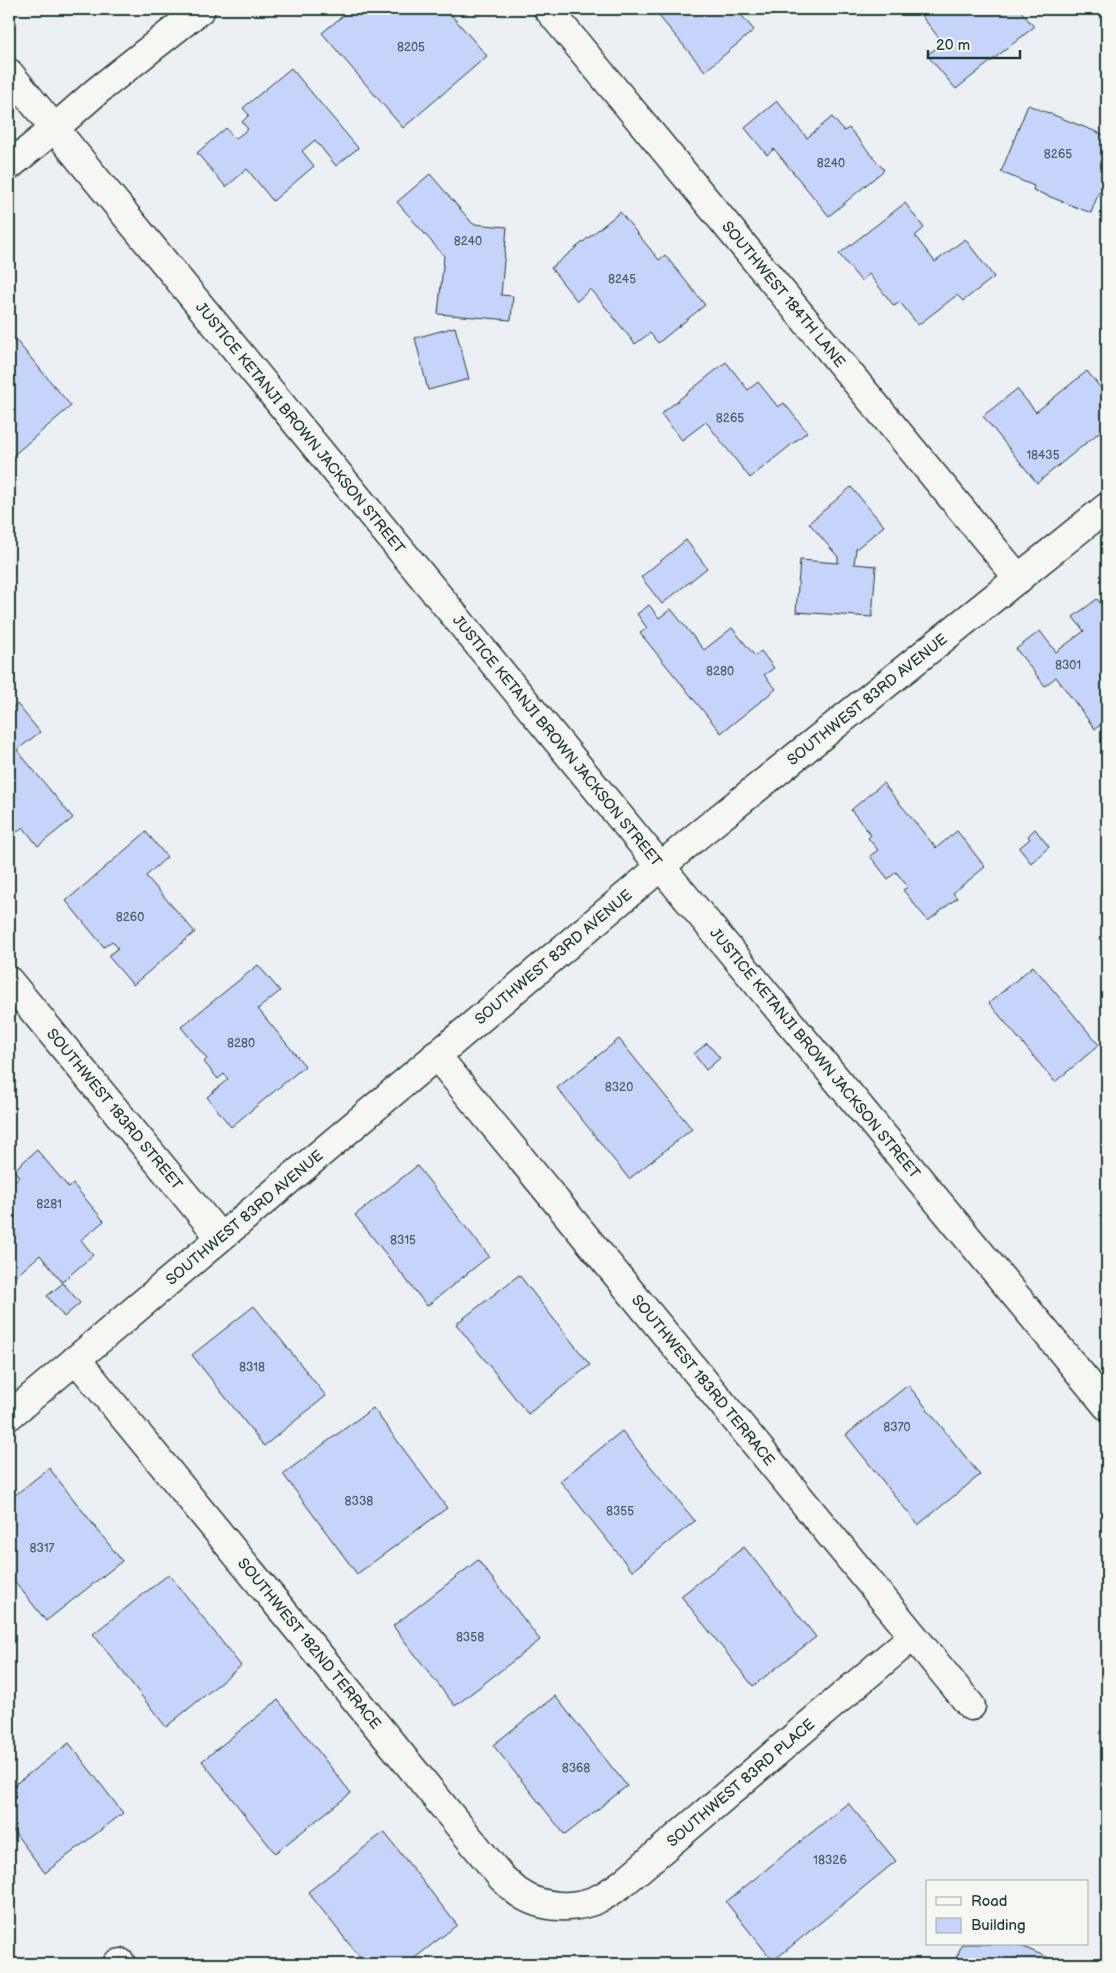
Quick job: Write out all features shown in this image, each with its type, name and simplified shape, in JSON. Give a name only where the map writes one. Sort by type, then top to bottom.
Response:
[{"type":"street","points":[[9,166],[200,9]]},
{"type":"street","name":"SOUTHWEST 184TH LANE","points":[[548,9],[1019,579]]},
{"type":"street","name":"JUSTICE KETANJI BROWN JACKSON STREET","points":[[9,73],[661,867],[1107,1406]]},
{"type":"street","name":"SOUTHWEST 83RD AVENUE","points":[[9,1416],[661,867],[1107,507]]},
{"type":"street","name":"SOUTHWEST 183RD STREET","points":[[9,981],[220,1237]]},
{"type":"street","name":"SOUTHWEST 183RD TERRACE","points":[[436,1055],[971,1706]]},
{"type":"street","name":"SOUTHWEST 182ND TERRACE","points":[[76,1359],[502,1878],[520,1894],[536,1901],[558,1906]]},
{"type":"street","name":"SOUTHWEST 83RD PLACE","points":[[558,1906],[580,1905],[601,1898],[623,1883],[913,1636]]},
{"type":"building","points":[[351,9],[446,9],[487,56],[403,128],[322,33]]},
{"type":"building","points":[[653,9],[736,9],[754,30],[705,71]]},
{"type":"building","points":[[916,9],[1019,9],[1034,27],[956,89],[927,55],[943,43]]},
{"type":"building","points":[[291,68],[358,148],[336,166],[315,140],[302,151],[314,166],[273,201],[247,169],[226,187],[197,153],[226,128],[235,139],[248,129],[242,122],[249,115],[243,108]]},
{"type":"building","points":[[777,101],[807,138],[832,117],[844,131],[849,128],[884,170],[829,216],[774,149],[767,155],[745,128]]},
{"type":"building","points":[[1028,105],[1107,136],[1107,196],[1099,192],[1091,213],[1033,190],[1034,186],[1001,172]]},
{"type":"building","points":[[430,174],[473,224],[507,227],[501,295],[513,296],[511,320],[438,314],[444,256],[397,202]]},
{"type":"building","points":[[905,203],[924,228],[915,236],[935,262],[965,239],[994,277],[963,301],[957,295],[918,325],[900,302],[894,306],[869,274],[861,281],[839,254]]},
{"type":"building","points":[[620,212],[659,260],[665,255],[705,305],[658,343],[650,333],[635,344],[591,289],[577,301],[551,268]]},
{"type":"building","points":[[455,327],[469,379],[428,390],[415,338]]},
{"type":"building","points":[[9,332],[71,406],[9,459]]},
{"type":"building","points":[[726,362],[748,390],[758,382],[778,407],[784,403],[807,432],[750,478],[706,422],[682,440],[661,414]]},
{"type":"building","points":[[1087,371],[1107,396],[1107,426],[1037,483],[983,416],[1017,389],[1036,412]]},
{"type":"building","points":[[851,487],[884,526],[856,549],[854,564],[876,566],[872,617],[796,612],[800,560],[838,563],[838,557],[809,523]]},
{"type":"building","points":[[686,540],[707,568],[662,604],[641,577]]},
{"type":"building","points":[[1097,599],[1107,612],[1107,720],[1095,729],[1056,677],[1045,686],[1016,649],[1040,631],[1056,652],[1084,631],[1073,617]]},
{"type":"building","points":[[649,605],[659,618],[671,609],[704,650],[732,628],[755,656],[761,651],[774,668],[764,675],[776,689],[721,733],[640,633],[647,628],[637,614]]},
{"type":"building","points":[[17,704],[40,732],[17,750],[73,818],[38,846],[23,827],[9,839],[9,711]]},
{"type":"building","points":[[883,783],[936,848],[957,831],[985,867],[953,893],[957,898],[928,921],[903,890],[908,887],[896,872],[888,879],[870,856],[878,850],[868,838],[871,835],[851,810]]},
{"type":"building","points":[[1035,829],[1049,847],[1031,863],[1019,848],[1030,839],[1028,836]]},
{"type":"building","points":[[146,832],[167,857],[146,876],[195,932],[133,985],[108,956],[118,948],[112,941],[104,947],[66,901]]},
{"type":"building","points":[[258,965],[280,991],[258,1009],[305,1066],[231,1127],[207,1097],[228,1079],[224,1074],[218,1079],[204,1062],[207,1059],[181,1027]]},
{"type":"building","points":[[1033,966],[1099,1045],[1055,1082],[989,1003]]},
{"type":"building","points":[[619,1039],[692,1129],[629,1179],[557,1088]]},
{"type":"building","points":[[707,1043],[720,1058],[706,1070],[694,1054]]},
{"type":"building","points":[[37,1150],[69,1188],[73,1184],[104,1221],[81,1240],[93,1255],[62,1282],[40,1255],[16,1276],[9,1267],[9,1186],[19,1177],[14,1170]]},
{"type":"building","points":[[417,1166],[489,1256],[427,1306],[355,1215]]},
{"type":"building","points":[[519,1275],[590,1365],[528,1414],[456,1324]]},
{"type":"building","points":[[63,1283],[80,1303],[64,1317],[47,1296]]},
{"type":"building","points":[[254,1306],[326,1396],[264,1446],[192,1355]]},
{"type":"building","points":[[908,1385],[980,1475],[918,1525],[846,1435]]},
{"type":"building","points":[[373,1408],[447,1508],[357,1574],[283,1474]]},
{"type":"building","points":[[622,1431],[695,1521],[632,1571],[560,1481]]},
{"type":"building","points":[[49,1468],[122,1561],[46,1621],[9,1574],[9,1500]]},
{"type":"building","points":[[744,1547],[816,1637],[753,1686],[681,1596]]},
{"type":"building","points":[[478,1560],[540,1640],[455,1706],[393,1626]]},
{"type":"building","points":[[169,1574],[241,1666],[166,1727],[93,1634]]},
{"type":"building","points":[[555,1696],[627,1786],[565,1835],[493,1745]]},
{"type":"building","points":[[278,1700],[351,1793],[275,1853],[202,1761]]},
{"type":"building","points":[[69,1743],[123,1813],[45,1873],[9,1825],[9,1789]]},
{"type":"building","points":[[848,1803],[896,1861],[773,1961],[726,1902]]},
{"type":"building","points":[[384,1832],[457,1925],[407,1964],[365,1964],[308,1892]]},
{"type":"building","points":[[961,1946],[1021,1946],[1063,1964],[954,1964]]}]
